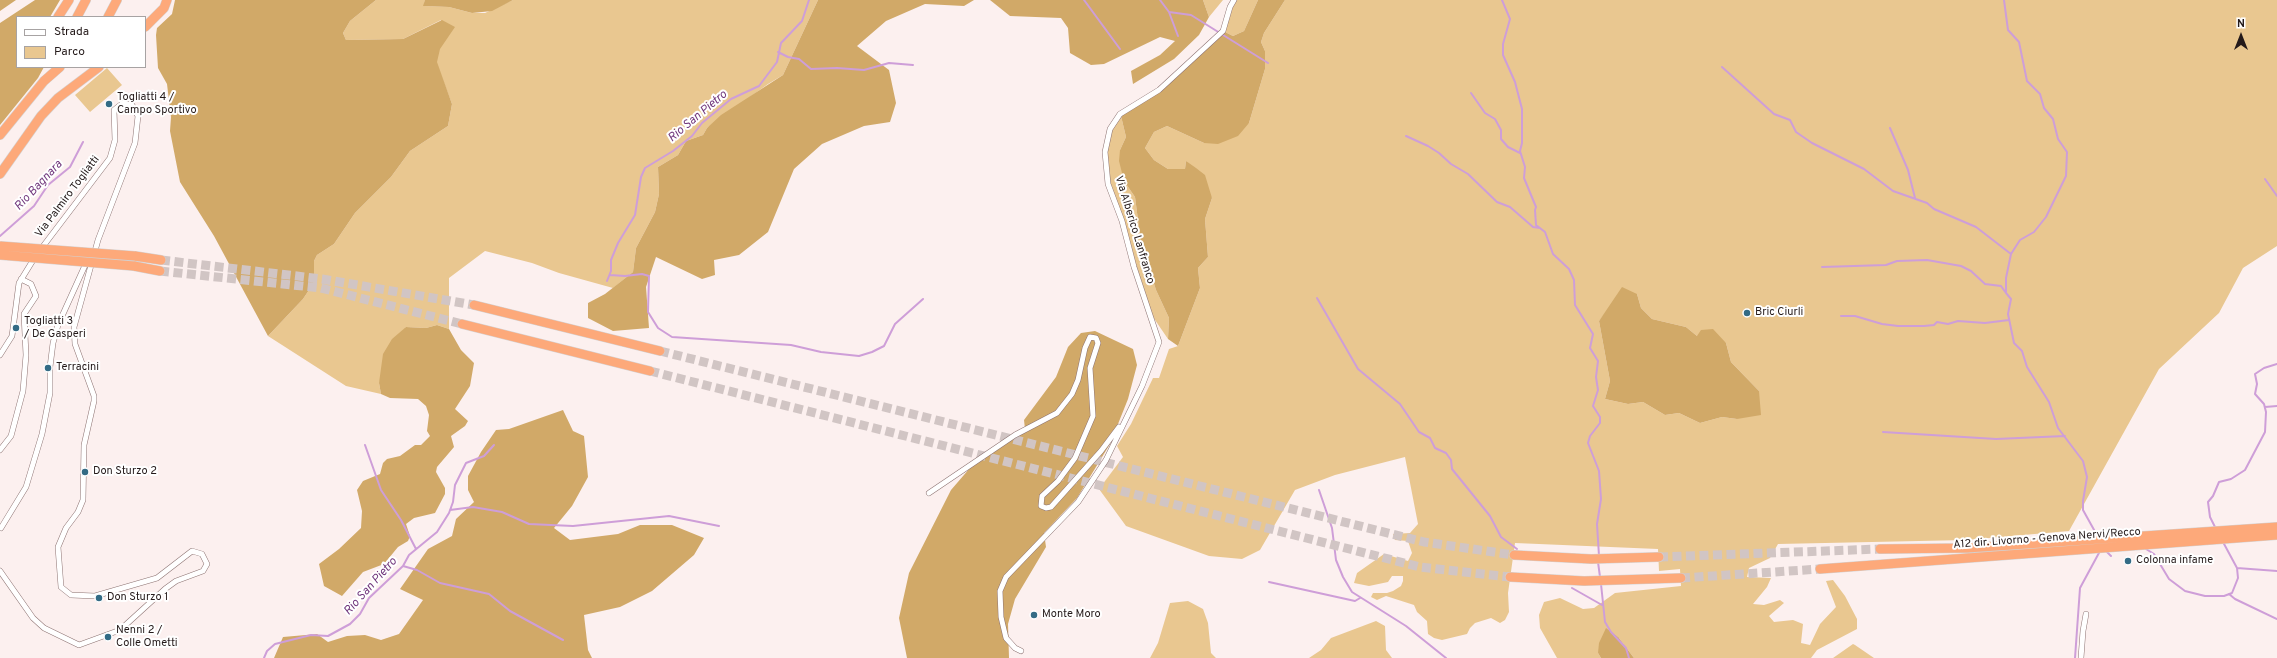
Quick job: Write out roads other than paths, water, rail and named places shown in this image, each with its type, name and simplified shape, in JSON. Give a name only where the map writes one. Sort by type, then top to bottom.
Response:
[{"type":"highway","points":[[59,16],[69,0]]},
{"type":"highway","points":[[78,16],[86,0]]},
{"type":"highway","points":[[109,16],[117,0]]},
{"type":"highway","points":[[146,26],[164,8],[167,0]]},
{"type":"highway","points":[[44,81],[50,68]]},
{"type":"highway","points":[[0,135],[44,81],[59,68]]},
{"type":"highway","points":[[0,174],[41,116],[58,98],[98,68]]},
{"type":"highway","points":[[0,246],[135,261],[160,271]]},
{"type":"highway","points":[[0,255],[135,261],[161,260]]},
{"type":"highway","points":[[474,305],[660,351]]},
{"type":"highway","points":[[462,324],[650,371]]},
{"type":"highway","points":[[1880,550],[1968,552],[2277,526]]},
{"type":"highway","name":"A12 dir. Livorno - Genova Nervi/Recco","points":[[1820,568],[1968,552],[2277,535]]},
{"type":"highway","points":[[1514,555],[1546,557],[1659,557]]},
{"type":"highway","points":[[1510,577],[1547,580],[1644,580],[1682,578]]},
{"type":"street","name":"Via Alberico Lanfranco","points":[[1127,416],[1142,386],[1159,342],[1134,267],[1122,221],[1108,184],[1105,152],[1110,129],[1120,114],[1160,90],[1223,31],[1230,7],[1234,0]]},
{"type":"street","name":"Via Palmiro Togliatti","points":[[0,356],[12,336],[16,294],[21,279],[42,247],[110,158],[115,140],[113,113],[120,104],[129,104],[136,109],[138,116],[135,143],[98,240]]},
{"type":"street","points":[[1,528],[26,487],[42,434],[50,392],[50,367],[55,337],[81,271],[98,240]]},
{"type":"street","points":[[0,571],[33,618],[44,628],[79,645],[120,630],[165,589],[176,581],[203,570],[206,566],[207,560],[202,554],[192,551],[163,575],[140,584],[95,596],[71,595],[61,587],[58,546],[66,528],[78,512],[83,500],[84,445],[94,401],[94,396],[75,344],[74,327],[98,240]]},
{"type":"street","points":[[0,450],[11,436],[23,391],[26,355],[24,314],[36,296],[31,284],[21,279]]},
{"type":"street","points":[[929,493],[1015,435],[1057,413],[1072,394],[1078,380],[1087,340],[1090,337],[1096,338],[1098,343],[1090,368],[1092,416],[1075,458],[1058,481],[1042,496],[1040,501],[1041,506],[1049,508],[1060,498],[1100,451],[1127,416]]},
{"type":"street","points":[[1021,651],[1015,648],[1006,638],[1001,617],[1000,591],[1006,577],[1078,502],[1106,460],[1127,416]]},
{"type":"street","points":[[2081,658],[2086,614]]},
{"type":"waterway","name":"Rio San Pietro","points":[[607,281],[611,271],[611,260],[618,243],[635,215],[641,177],[645,168],[673,151],[692,136],[702,123],[731,99],[759,86],[777,62],[781,43],[802,21],[809,0]]},
{"type":"waterway","points":[[1084,0],[1120,49]]},
{"type":"waterway","points":[[1160,0],[1169,12],[1178,36]]},
{"type":"waterway","points":[[1502,0],[1510,19],[1503,44],[1503,55],[1515,82],[1522,109],[1522,143],[1520,151],[1525,167],[1524,178],[1536,207],[1536,225],[1545,232],[1553,254],[1569,269],[1574,280],[1575,305],[1593,334],[1590,348],[1598,361],[1596,377],[1598,390],[1593,406],[1600,417],[1600,423],[1590,436],[1588,443],[1599,471],[1601,499],[1597,524],[1599,556]]},
{"type":"waterway","points":[[2004,0],[2008,30],[2019,42],[2027,81],[2040,94],[2044,108],[2053,119],[2058,139],[2067,152],[2066,176],[2046,217],[2034,232],[2020,240],[2011,254],[2006,278],[2006,293],[2011,299],[2008,314],[2014,343],[2022,351],[2027,367],[2049,402],[2058,428],[2083,461],[2087,477],[2083,510],[2098,537]]},
{"type":"waterway","points":[[1169,12],[1191,15],[1268,63]]},
{"type":"waterway","points":[[778,52],[788,57],[799,59],[811,69],[837,68],[864,70],[889,63],[913,65]]},
{"type":"waterway","points":[[1722,67],[1774,114],[1790,120],[1796,132],[1812,143],[1864,169],[1893,191],[1927,203],[1934,209],[1976,227],[2011,254]]},
{"type":"waterway","points":[[1471,93],[1485,113],[1495,119],[1501,130],[1501,139],[1508,147],[1520,153]]},
{"type":"waterway","points":[[1890,128],[1908,170],[1915,198]]},
{"type":"waterway","points":[[1406,136],[1439,153],[1451,164],[1468,174],[1497,202],[1510,207],[1533,227],[1540,228]]},
{"type":"waterway","name":"Rio Bagnara","points":[[0,236],[34,206],[48,185],[70,167],[83,142]]},
{"type":"waterway","points":[[2265,179],[2277,196]]},
{"type":"waterway","points":[[1822,267],[1886,265],[1897,261],[1927,260],[1961,266],[1971,271],[1985,284],[2001,286],[2006,293]]},
{"type":"waterway","points":[[610,275],[625,276],[642,274],[649,276],[648,312],[658,328],[672,337],[791,345],[821,352],[859,356],[884,346],[895,324],[923,299]]},
{"type":"waterway","points":[[1317,298],[1358,369],[1400,404],[1419,432],[1430,438],[1435,448],[1446,453],[1451,460],[1452,469],[1490,516],[1501,537],[1517,549]]},
{"type":"waterway","points":[[1841,316],[1855,316],[1882,324],[1898,326],[1934,325],[1937,322],[1948,324],[1958,321],[1985,323],[2009,320]]},
{"type":"waterway","points":[[2216,529],[2210,517],[2208,502],[2213,496],[2219,482],[2231,479],[2245,470],[2265,432],[2266,412],[2264,404],[2255,394],[2257,384],[2255,374],[2264,368],[2277,364]]},
{"type":"waterway","points":[[2265,407],[2277,406]]},
{"type":"waterway","points":[[1883,432],[1996,439],[2065,436]]},
{"type":"waterway","points":[[365,445],[381,490],[401,520],[416,549]]},
{"type":"waterway","name":"Rio San Pietro","points":[[264,658],[267,651],[275,644],[311,635],[328,636],[350,624],[360,614],[369,598],[403,566],[409,555],[437,532],[449,513],[453,502],[455,485],[466,463],[484,456],[494,445]]},
{"type":"waterway","points":[[1319,490],[1332,528],[1336,560],[1343,577],[1352,592],[1406,626],[1446,658]]},
{"type":"waterway","points":[[450,510],[473,507],[502,512],[529,524],[573,526],[669,516],[719,526]]},
{"type":"waterway","points":[[2146,549],[2154,554],[2169,579],[2185,591],[2205,596],[2224,596],[2232,593],[2238,578],[2237,568],[2223,542]]},
{"type":"waterway","points":[[2075,658],[2080,588],[2100,551]]},
{"type":"waterway","points":[[2106,551],[2111,556]]},
{"type":"waterway","points":[[1598,562],[1600,577]]},
{"type":"waterway","points":[[403,566],[417,570],[440,583],[489,594],[510,611],[563,640]]},
{"type":"waterway","points":[[2237,568],[2277,571]]},
{"type":"waterway","points":[[1269,582],[1355,601],[1360,598]]},
{"type":"waterway","points":[[1601,584],[1605,622],[1611,632],[1626,648],[1629,658]]},
{"type":"waterway","points":[[1572,588],[1602,605]]},
{"type":"waterway","points":[[2229,594],[2235,599],[2277,619]]},
{"type":"tunnel","points":[[161,260],[322,279],[474,305]]},
{"type":"tunnel","points":[[160,271],[321,288],[462,324]]},
{"type":"tunnel","points":[[660,351],[1424,542],[1514,555]]},
{"type":"tunnel","points":[[650,371],[1420,567],[1510,577]]},
{"type":"tunnel","points":[[1659,557],[1880,549]]},
{"type":"tunnel","points":[[1681,578],[1820,569]]},
{"type":"place","name":"Togliatti 4 / Campo Sportivo","points":[[109,104]]},
{"type":"place","name":"Bric Ciurli","points":[[1747,313]]},
{"type":"place","name":"Togliatti 3 / De Gasperi","points":[[16,328]]},
{"type":"place","name":"Terracini","points":[[48,368]]},
{"type":"place","name":"Don Sturzo 2","points":[[85,472]]},
{"type":"place","name":"Colonna infame","points":[[2128,561]]},
{"type":"place","name":"Don Sturzo 1","points":[[99,598]]},
{"type":"place","name":"Monte Moro","points":[[1034,615]]},
{"type":"place","name":"Nenni 2 / Colle Ometti","points":[[108,637]]}]
